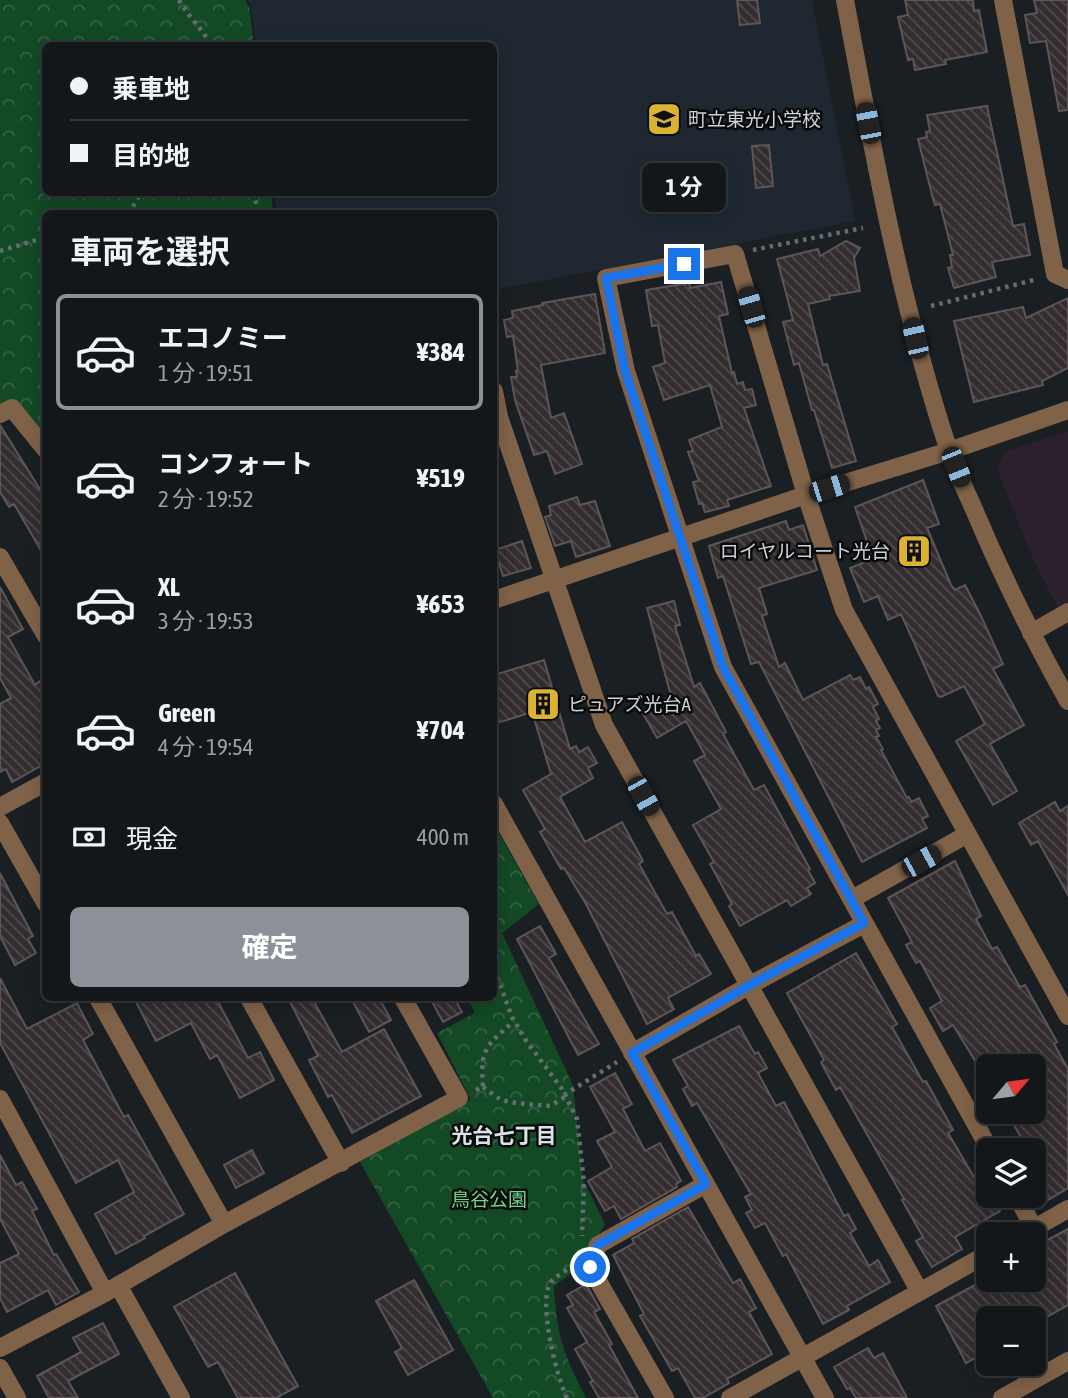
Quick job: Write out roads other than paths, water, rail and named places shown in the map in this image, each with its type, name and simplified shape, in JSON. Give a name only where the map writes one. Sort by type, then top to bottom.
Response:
[{"type":"street","points":[[845,0],[887,222],[915,338],[949,451],[993,555],[1068,701]]},
{"type":"street","points":[[1003,0],[1062,277]]},
{"type":"street","points":[[983,1138],[723,667],[625,371],[606,278],[735,254],[806,495],[844,610],[1068,1016]]},
{"type":"street","points":[[497,407],[604,725],[920,1292]]},
{"type":"street","points":[[0,414],[12,408],[42,445]]},
{"type":"street","points":[[497,599],[1068,410]]},
{"type":"street","points":[[0,557],[42,629]]},
{"type":"street","points":[[1031,633],[1068,612]]},
{"type":"street","points":[[0,807],[42,784]]},
{"type":"street","points":[[497,809],[825,1398]]},
{"type":"street","points":[[0,822],[42,897]]},
{"type":"street","points":[[852,899],[967,835]]},
{"type":"street","points":[[632,1053],[864,923]]},
{"type":"street","points":[[99,1001],[224,1224]]},
{"type":"street","points":[[251,1001],[341,1163]]},
{"type":"street","points":[[0,1348],[459,1098],[405,1001]]},
{"type":"street","points":[[0,1099],[112,1289],[181,1398]]},
{"type":"street","points":[[665,1398],[590,1267],[598,1245],[706,1184]]},
{"type":"street","points":[[1045,1222],[1068,1209]]},
{"type":"street","points":[[730,1398],[976,1260]]},
{"type":"street","points":[[1002,1398],[1068,1362]]},
{"type":"street","points":[[0,1368],[17,1398]]},
{"type":"place","name":"町立東光小学校","points":[[664,119]]},
{"type":"place","name":"ロイヤルコート光台","points":[[914,551]]},
{"type":"place","name":"ピュアズ光台A","points":[[543,704]]},
{"type":"district","name":"光台七丁目","points":[[504,1135]]},
{"type":"park label","name":"鳥谷公園","points":[[489,1199]]}]
